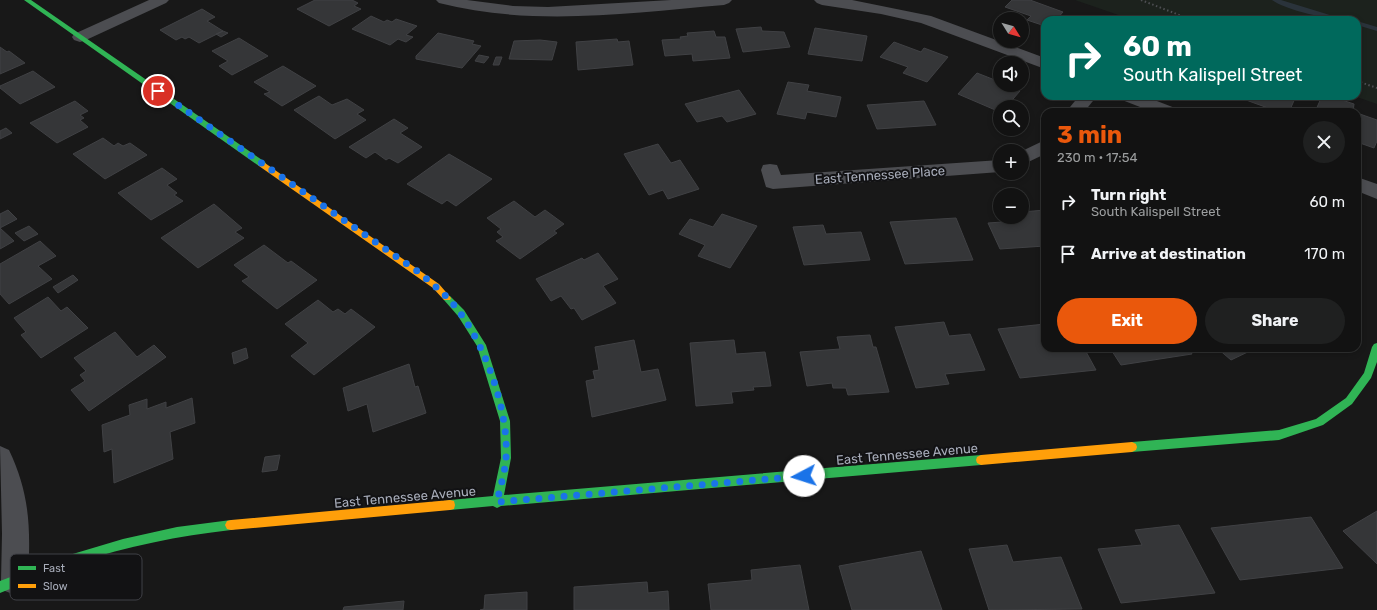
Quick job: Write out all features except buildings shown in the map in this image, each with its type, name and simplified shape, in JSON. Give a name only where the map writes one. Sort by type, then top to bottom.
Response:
[{"type":"street","points":[[27,0],[417,271],[436,286],[461,313],[481,345],[505,422],[506,458],[497,502]]},
{"type":"street","points":[[80,37],[161,0]]},
{"type":"street","points":[[444,0],[501,11],[547,12],[724,0]]},
{"type":"street","points":[[822,0],[881,8],[926,19],[1041,62]]},
{"type":"street","points":[[1078,108],[1085,100]]},
{"type":"street","points":[[1138,100],[1159,108]]},
{"type":"street","points":[[1029,155],[1041,148]]},
{"type":"street","name":"East Tennessee Place","points":[[770,170],[773,182],[993,167]]},
{"type":"street","points":[[1361,186],[1377,192]]},
{"type":"street","name":"East Tennessee Avenue","points":[[88,554],[150,538],[209,527],[1279,435],[1319,422],[1349,402],[1368,375],[1377,347]]},
{"type":"street","points":[[0,458],[6,469],[15,506],[11,554]]},
{"type":"street","points":[[8,584],[10,562]]},
{"type":"path","points":[[1141,0],[1181,16]]},
{"type":"path","points":[[1361,82],[1377,88]]},
{"type":"shaded area","points":[[1075,0],[1377,0],[1377,104],[1361,98],[1361,16],[1121,16]]},
{"type":"waterway","points":[[1275,0],[1300,9],[1327,16]]},
{"type":"waterway","points":[[1361,24],[1377,29]]},
{"type":"traffic: fast","points":[[27,0],[262,164]]},
{"type":"traffic: fast","points":[[447,298],[461,313],[481,345],[505,421],[506,458],[497,503]]},
{"type":"traffic: fast","points":[[1132,447],[1279,435],[1319,422],[1349,401],[1368,375],[1377,347]]},
{"type":"traffic: fast","points":[[450,505],[981,460]]},
{"type":"traffic: fast","points":[[88,554],[123,544],[177,532],[231,525]]},
{"type":"traffic: fast","points":[[0,587],[10,583]]},
{"type":"traffic: slow","points":[[262,164],[436,286],[447,298]]},
{"type":"traffic: slow","points":[[981,460],[1132,447]]},
{"type":"traffic: slow","points":[[231,525],[450,505]]},
{"type":"route","points":[[158,91],[417,271],[436,286],[461,313],[481,345],[505,422],[506,458],[497,502],[804,476]]}]
